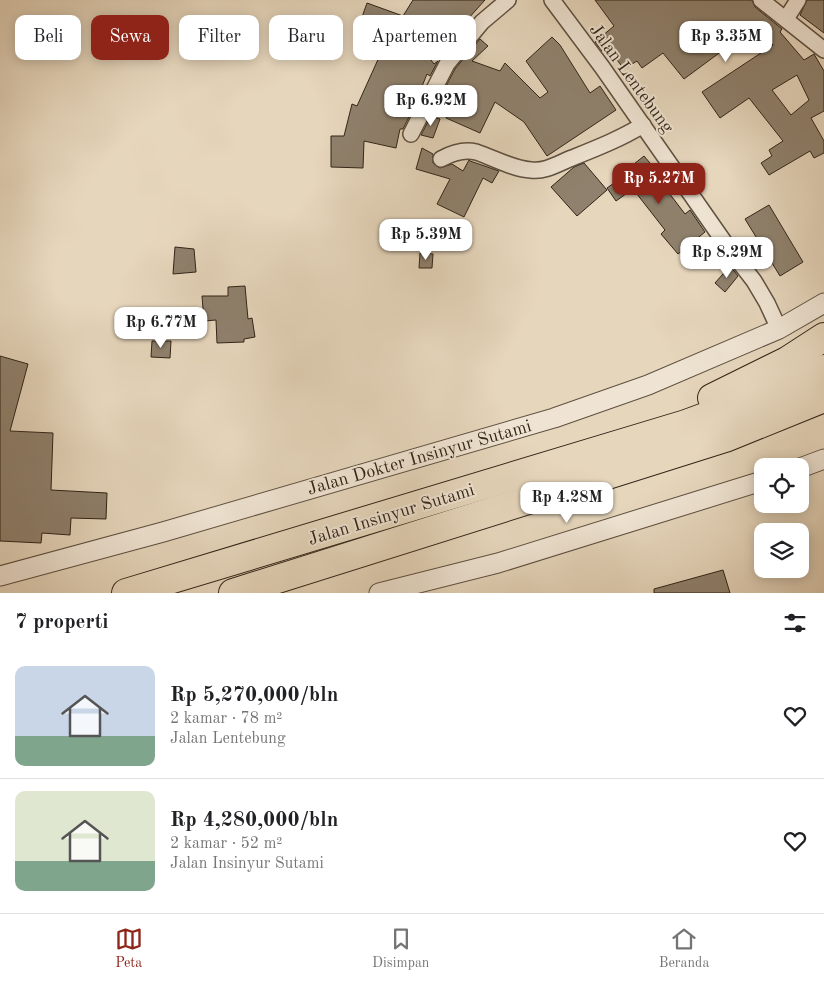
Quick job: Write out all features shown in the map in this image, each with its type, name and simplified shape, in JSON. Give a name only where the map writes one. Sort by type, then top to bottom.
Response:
[{"type":"highway","points":[[558,464],[683,412],[787,361],[824,337]]},
{"type":"highway","name":"Jalan Insinyur Sutami","points":[[126,593],[686,424],[789,386],[824,369]]},
{"type":"highway","name":"Jalan Insinyur Sutami","points":[[234,593],[725,438],[824,398]]},
{"type":"street","points":[[410,134],[447,64],[482,22],[508,0]]},
{"type":"street","name":"Jalan Lentebung","points":[[552,0],[754,282],[767,303],[779,329]]},
{"type":"street","points":[[761,0],[824,50]]},
{"type":"street","points":[[786,19],[798,0]]},
{"type":"street","points":[[441,159],[452,153],[468,150],[523,169],[533,171],[546,169],[624,137],[643,125]]},
{"type":"street","name":"Jalan Dokter Insinyur Sutami","points":[[0,576],[163,532],[554,418],[648,385],[779,329],[824,303]]},
{"type":"street","points":[[809,465],[824,459]]},
{"type":"street","points":[[379,593],[498,563],[754,483]]},
{"type":"building","points":[[413,0],[485,0],[472,15],[404,15]]},
{"type":"building","points":[[595,0],[752,0],[755,7],[782,29],[780,32],[804,60],[814,54],[824,71],[824,111],[811,118],[824,141],[824,153],[814,158],[810,151],[769,175],[761,163],[772,156],[769,150],[783,141],[749,98],[720,118],[702,92],[773,45],[753,28],[684,79],[663,53],[642,68],[637,61],[624,69],[607,47],[602,51],[595,42],[614,26]],"holes":[[[797,75],[809,100],[791,115],[772,90]]]},
{"type":"building","points":[[807,0],[824,0],[824,33],[800,15]]},
{"type":"building","points":[[367,3],[400,15],[363,15]]},
{"type":"building","points":[[552,37],[560,45],[590,93],[600,86],[616,110],[547,156],[524,122],[495,102],[480,133],[446,118],[457,92],[446,86],[455,69],[462,60],[473,60],[500,71],[505,63],[540,98],[548,92],[526,61]]},
{"type":"building","points":[[480,39],[488,46],[476,57],[476,44]]},
{"type":"building","points":[[378,60],[431,60],[434,64],[438,61],[430,76],[427,74],[413,109],[403,129],[400,129],[396,148],[364,141],[363,168],[331,167],[331,136],[344,136],[352,104],[357,106]]},
{"type":"building","points":[[431,116],[440,119],[433,138],[421,135]]},
{"type":"building","points":[[422,148],[433,154],[433,163],[440,168],[452,164],[463,171],[469,160],[499,171],[492,183],[483,178],[464,217],[437,204],[450,179],[416,169]]},
{"type":"building","points":[[644,156],[656,170],[653,172],[685,214],[690,210],[705,232],[678,254],[661,234],[665,230],[633,189],[616,201],[607,188],[637,167],[634,164]]},
{"type":"building","points":[[584,163],[607,190],[577,216],[551,187],[574,167]]},
{"type":"building","points":[[769,205],[803,262],[780,276],[745,219]]},
{"type":"building","points":[[175,247],[194,249],[196,272],[173,274]]},
{"type":"building","points":[[420,253],[433,254],[432,268],[419,268]]},
{"type":"building","points":[[730,266],[738,276],[725,292],[715,283]]},
{"type":"building","points":[[245,286],[248,319],[252,318],[255,337],[244,339],[244,342],[217,343],[216,320],[204,321],[202,296],[228,296],[228,287]]},
{"type":"building","points":[[152,341],[171,341],[170,358],[151,357]]},
{"type":"building","points":[[0,356],[28,364],[10,431],[53,433],[51,490],[107,493],[106,519],[71,518],[70,535],[42,533],[41,543],[0,541]]},
{"type":"building","points":[[723,570],[730,593],[654,593],[654,589]]}]
